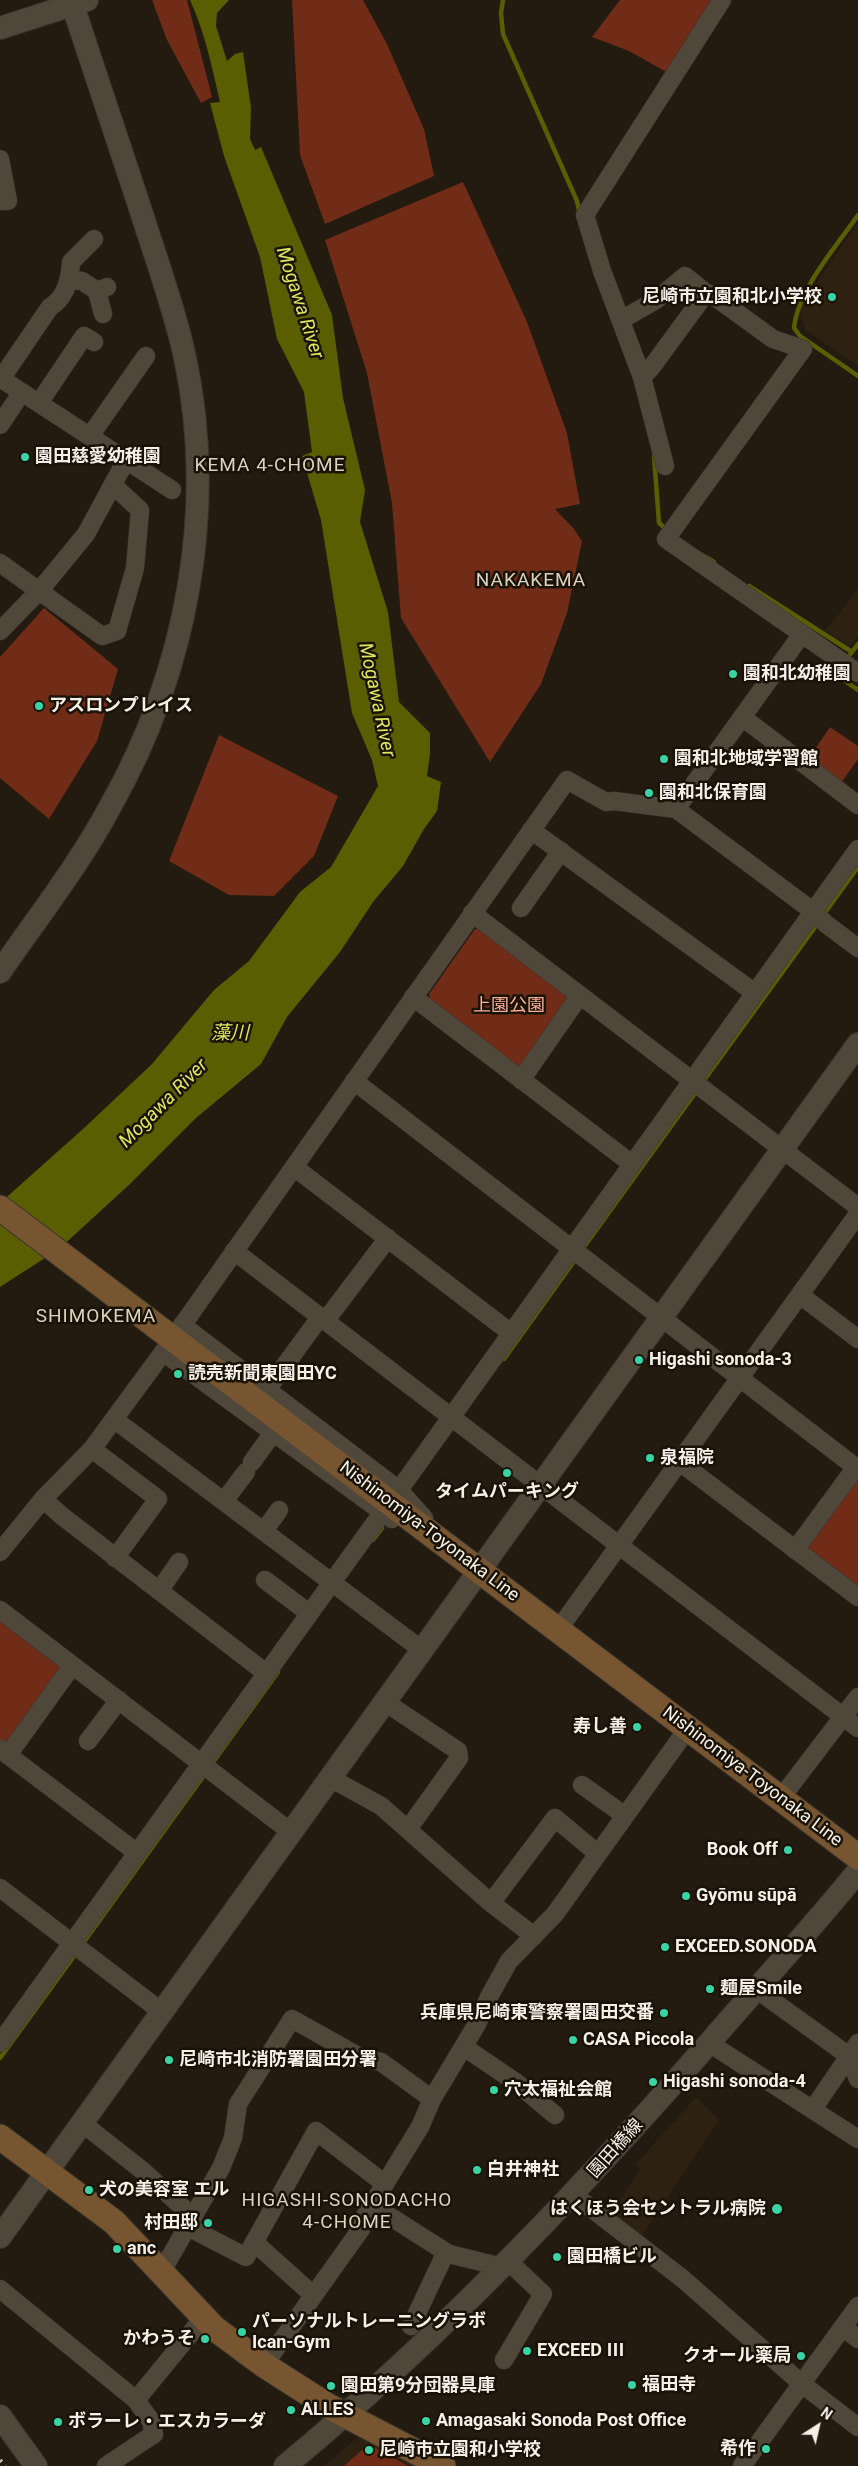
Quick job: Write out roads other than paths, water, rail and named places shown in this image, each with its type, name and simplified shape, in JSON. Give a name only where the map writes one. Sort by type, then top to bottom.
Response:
[{"type":"main road","name":"Nishinomiya-Toyonaka Line","points":[[0,1208],[175,1340],[260,1395],[456,1553],[858,1857]]},
{"type":"main road","points":[[0,2137],[114,2222],[214,2328],[264,2365],[346,2415],[443,2466]]},
{"type":"street","points":[[665,466],[642,377],[602,271],[585,215],[722,0]]},
{"type":"street","points":[[0,28],[78,2],[165,285],[184,354],[193,409],[198,487],[196,535],[181,630],[148,728],[110,807],[0,972]]},
{"type":"street","points":[[0,159],[8,201],[0,202]]},
{"type":"street","points":[[94,239],[71,262],[70,280],[58,302],[50,307],[1,379],[90,436],[126,462],[172,490]]},
{"type":"street","points":[[621,320],[656,300],[685,276],[706,293],[711,294],[773,339],[802,349],[666,539],[849,666]]},
{"type":"street","points":[[70,280],[82,281],[102,289],[103,314]]},
{"type":"street","points":[[642,377],[652,368],[706,293]]},
{"type":"street","points":[[38,403],[84,336]]},
{"type":"street","points":[[90,436],[146,356]]},
{"type":"street","points":[[0,425],[22,392]]},
{"type":"street","points":[[1,629],[40,590],[86,534],[126,462]]},
{"type":"street","points":[[0,563],[102,636],[117,631],[135,568],[140,510],[114,486]]},
{"type":"street","points":[[676,809],[802,634]]},
{"type":"street","points":[[742,717],[858,805]]},
{"type":"street","points":[[0,1552],[43,1499],[92,1449],[175,1340],[234,1251],[567,780],[606,802],[614,801],[676,809],[858,948]]},
{"type":"street","points":[[531,830],[755,993]]},
{"type":"street","points":[[399,1490],[456,1421],[511,1333],[576,1252],[632,1164],[697,1084],[755,993],[819,917],[858,849]]},
{"type":"street","points":[[521,908],[561,851]]},
{"type":"street","points":[[472,913],[782,1150],[858,1214],[681,1463],[558,1630]]},
{"type":"street","points":[[521,1080],[580,995]]},
{"type":"street","points":[[413,998],[632,1164]]},
{"type":"street","points":[[0,2237],[858,1044]]},
{"type":"street","points":[[354,1081],[857,1468],[795,1550]]},
{"type":"street","points":[[294,1167],[511,1333]]},
{"type":"street","points":[[388,1238],[260,1395],[399,1490],[456,1553]]},
{"type":"street","points":[[234,1251],[858,1728]]},
{"type":"street","points":[[800,1295],[858,1340]]},
{"type":"street","points":[[175,1340],[273,1433],[382,1513],[456,1553]]},
{"type":"street","points":[[115,1420],[422,1650]]},
{"type":"street","points":[[224,1501],[273,1433]]},
{"type":"street","points":[[92,1449],[158,1499],[115,1558]]},
{"type":"street","points":[[681,1463],[858,1598]]},
{"type":"street","points":[[43,1499],[115,1558],[266,1672]]},
{"type":"street","points":[[264,1531],[278,1510]]},
{"type":"street","points":[[2,2035],[76,1946],[136,1852],[205,1767],[266,1672],[309,1613],[336,1585],[382,1513]]},
{"type":"street","points":[[158,1590],[179,1562]]},
{"type":"street","points":[[265,1580],[309,1613]]},
{"type":"street","points":[[0,1610],[291,1832]]},
{"type":"street","points":[[72,1666],[4,1752],[136,1852]]},
{"type":"street","points":[[781,1798],[858,1697]]},
{"type":"street","points":[[88,1741],[119,1700]]},
{"type":"street","points":[[385,1702],[458,1751],[459,1758],[408,1828]]},
{"type":"street","points":[[264,2365],[361,2229],[372,2205],[420,2127],[432,2099],[464,2047],[509,1961],[555,1914],[688,1728]]},
{"type":"street","points":[[330,1778],[381,1806],[491,1903],[534,1936]]},
{"type":"street","points":[[582,1785],[624,1815]]},
{"type":"street","points":[[491,1903],[555,1818],[597,1853]]},
{"type":"street","name":"園田橋線","points":[[285,2466],[346,2415],[505,2264],[574,2195],[858,1871]]},
{"type":"street","points":[[0,1888],[162,2012]]},
{"type":"street","points":[[756,1988],[853,2050],[858,2079]]},
{"type":"street","points":[[162,2271],[212,2185],[230,2146],[238,2104],[292,2019],[360,2057],[382,2062],[432,2099]]},
{"type":"street","points":[[709,2043],[858,2139]]},
{"type":"street","points":[[464,2047],[517,2084],[555,2115]]},
{"type":"street","points":[[813,2109],[853,2050]]},
{"type":"street","points":[[82,2123],[143,2171],[191,2222],[246,2257],[316,2131],[385,2184]]},
{"type":"street","points":[[574,2195],[683,2278],[802,2384],[858,2427]]},
{"type":"street","points":[[372,2205],[446,2252],[505,2264],[543,2294],[504,2360]]},
{"type":"street","points":[[254,2242],[313,2295]]},
{"type":"street","points":[[411,2326],[446,2252]]},
{"type":"street","points":[[0,2289],[136,2400],[151,2421],[154,2434],[106,2466]]},
{"type":"street","points":[[742,2466],[858,2306]]},
{"type":"street","points":[[136,2400],[204,2317]]},
{"type":"street","points":[[843,2327],[858,2338]]},
{"type":"street","points":[[0,2416],[36,2466]]},
{"type":"water","name":"藻川","points":[[190,0],[229,0],[217,13],[216,26],[227,61],[235,54],[243,52],[251,108],[250,139],[255,150],[261,147],[332,315],[343,398],[365,490],[360,522],[388,612],[399,702],[430,733],[427,776],[441,782],[437,811],[424,829],[403,866],[373,902],[340,952],[287,1017],[261,1064],[196,1118],[130,1184],[59,1249],[0,1287],[0,1203],[152,1064],[214,990],[249,961],[300,892],[331,867],[378,786],[372,760],[352,713],[321,520],[302,456],[312,452],[304,392],[277,339],[260,257],[224,156],[210,103],[220,102],[204,38]]},
{"type":"waterway","points":[[503,0],[501,13],[503,34],[577,201],[580,215]]},
{"type":"waterway","points":[[858,215],[810,284],[797,313],[794,328],[800,336],[858,376]]},
{"type":"waterway","points":[[654,456],[659,523],[667,530]]},
{"type":"waterway","points":[[697,552],[714,562]]},
{"type":"waterway","points":[[749,586],[852,652]]},
{"type":"waterway","points":[[845,661],[858,644]]},
{"type":"waterway","points":[[841,667],[836,675],[858,690]]},
{"type":"waterway","points":[[824,914],[858,867]]},
{"type":"waterway","points":[[702,1083],[818,923]]},
{"type":"waterway","points":[[581,1251],[698,1089]]},
{"type":"waterway","points":[[504,1359],[577,1257]]},
{"type":"waterway","points":[[373,1540],[382,1528]]},
{"type":"waterway","points":[[211,1765],[278,1672]]},
{"type":"waterway","points":[[81,1946],[207,1771]]},
{"type":"waterway","points":[[0,2058],[77,1952]]},
{"type":"railway","points":[[0,2460],[5,2466]]},
{"type":"place","name":"尼崎市立園和北小学校","points":[[832,297]]},
{"type":"place","name":"園田慈愛幼稚園","points":[[25,457]]},
{"type":"place","name":"園和北幼稚園","points":[[733,674]]},
{"type":"place","name":"アスロンプレイス","points":[[39,706]]},
{"type":"place","name":"園和北地域学習館","points":[[664,759]]},
{"type":"place","name":"園和北保育園","points":[[649,793]]},
{"type":"place","name":"Higashi sonoda-3","points":[[639,1360]]},
{"type":"place","name":"読売新聞東園田YC","points":[[178,1374]]},
{"type":"place","name":"泉福院","points":[[650,1458]]},
{"type":"place","name":"タイムパーキング","points":[[507,1473]]},
{"type":"place","name":"寿し善","points":[[637,1727]]},
{"type":"place","name":"Book Off","points":[[788,1850]]},
{"type":"place","name":"Gyōmu sūpā","points":[[686,1896]]},
{"type":"place","name":"EXCEED.SONODA","points":[[665,1947]]},
{"type":"place","name":"麺屋Smile","points":[[710,1989]]},
{"type":"place","name":"兵庫県尼崎東警察署園田交番","points":[[664,2013]]},
{"type":"place","name":"CASA Piccola","points":[[573,2040]]},
{"type":"place","name":"尼崎市北消防署園田分署","points":[[169,2060]]},
{"type":"place","name":"Higashi sonoda-4","points":[[653,2082]]},
{"type":"place","name":"穴太福祉会館","points":[[494,2090]]},
{"type":"place","name":"白井神社","points":[[477,2170]]},
{"type":"place","name":"犬の美容室 エル","points":[[89,2190]]},
{"type":"place","name":"はくほう会セントラル病院","points":[[777,2209]]},
{"type":"place","name":"村田邸","points":[[208,2223]]},
{"type":"place","name":"anc","points":[[117,2249]]},
{"type":"place","name":"園田橋ビル","points":[[557,2257]]},
{"type":"place","name":"パーソナルトレーニングラボ Ican-Gym","points":[[242,2332]]},
{"type":"place","name":"かわうそ","points":[[205,2339]]},
{"type":"place","name":"EXCEED Ⅲ","points":[[527,2351]]},
{"type":"place","name":"クオール薬局","points":[[801,2356]]},
{"type":"place","name":"福田寺","points":[[632,2385]]},
{"type":"place","name":"園田第9分団器具庫","points":[[331,2386]]},
{"type":"place","name":"ALLES","points":[[291,2410]]},
{"type":"place","name":"Amagasaki Sonoda Post Office","points":[[426,2421]]},
{"type":"place","name":"ボラーレ・エスカラーダ","points":[[58,2422]]},
{"type":"place","name":"希作","points":[[766,2449]]},
{"type":"place","name":"尼崎市立園和小学校","points":[[369,2450]]},
{"type":"district","name":"KEMA 4-CHOME","points":[[270,466]]},
{"type":"district","name":"NAKAKEMA","points":[[531,581]]},
{"type":"district","name":"SHIMOKEMA","points":[[96,1317]]},
{"type":"district","name":"HIGASHI-SONODACHO 4-CHOME","points":[[347,2212]]},
{"type":"water label","name":"Mogawa River","points":[[299,303]]},
{"type":"water label","name":"Mogawa River","points":[[376,700]]},
{"type":"water label","name":"Mogawa River","points":[[164,1104]]},
{"type":"park label","name":"上園公園","points":[[509,1006]]}]
